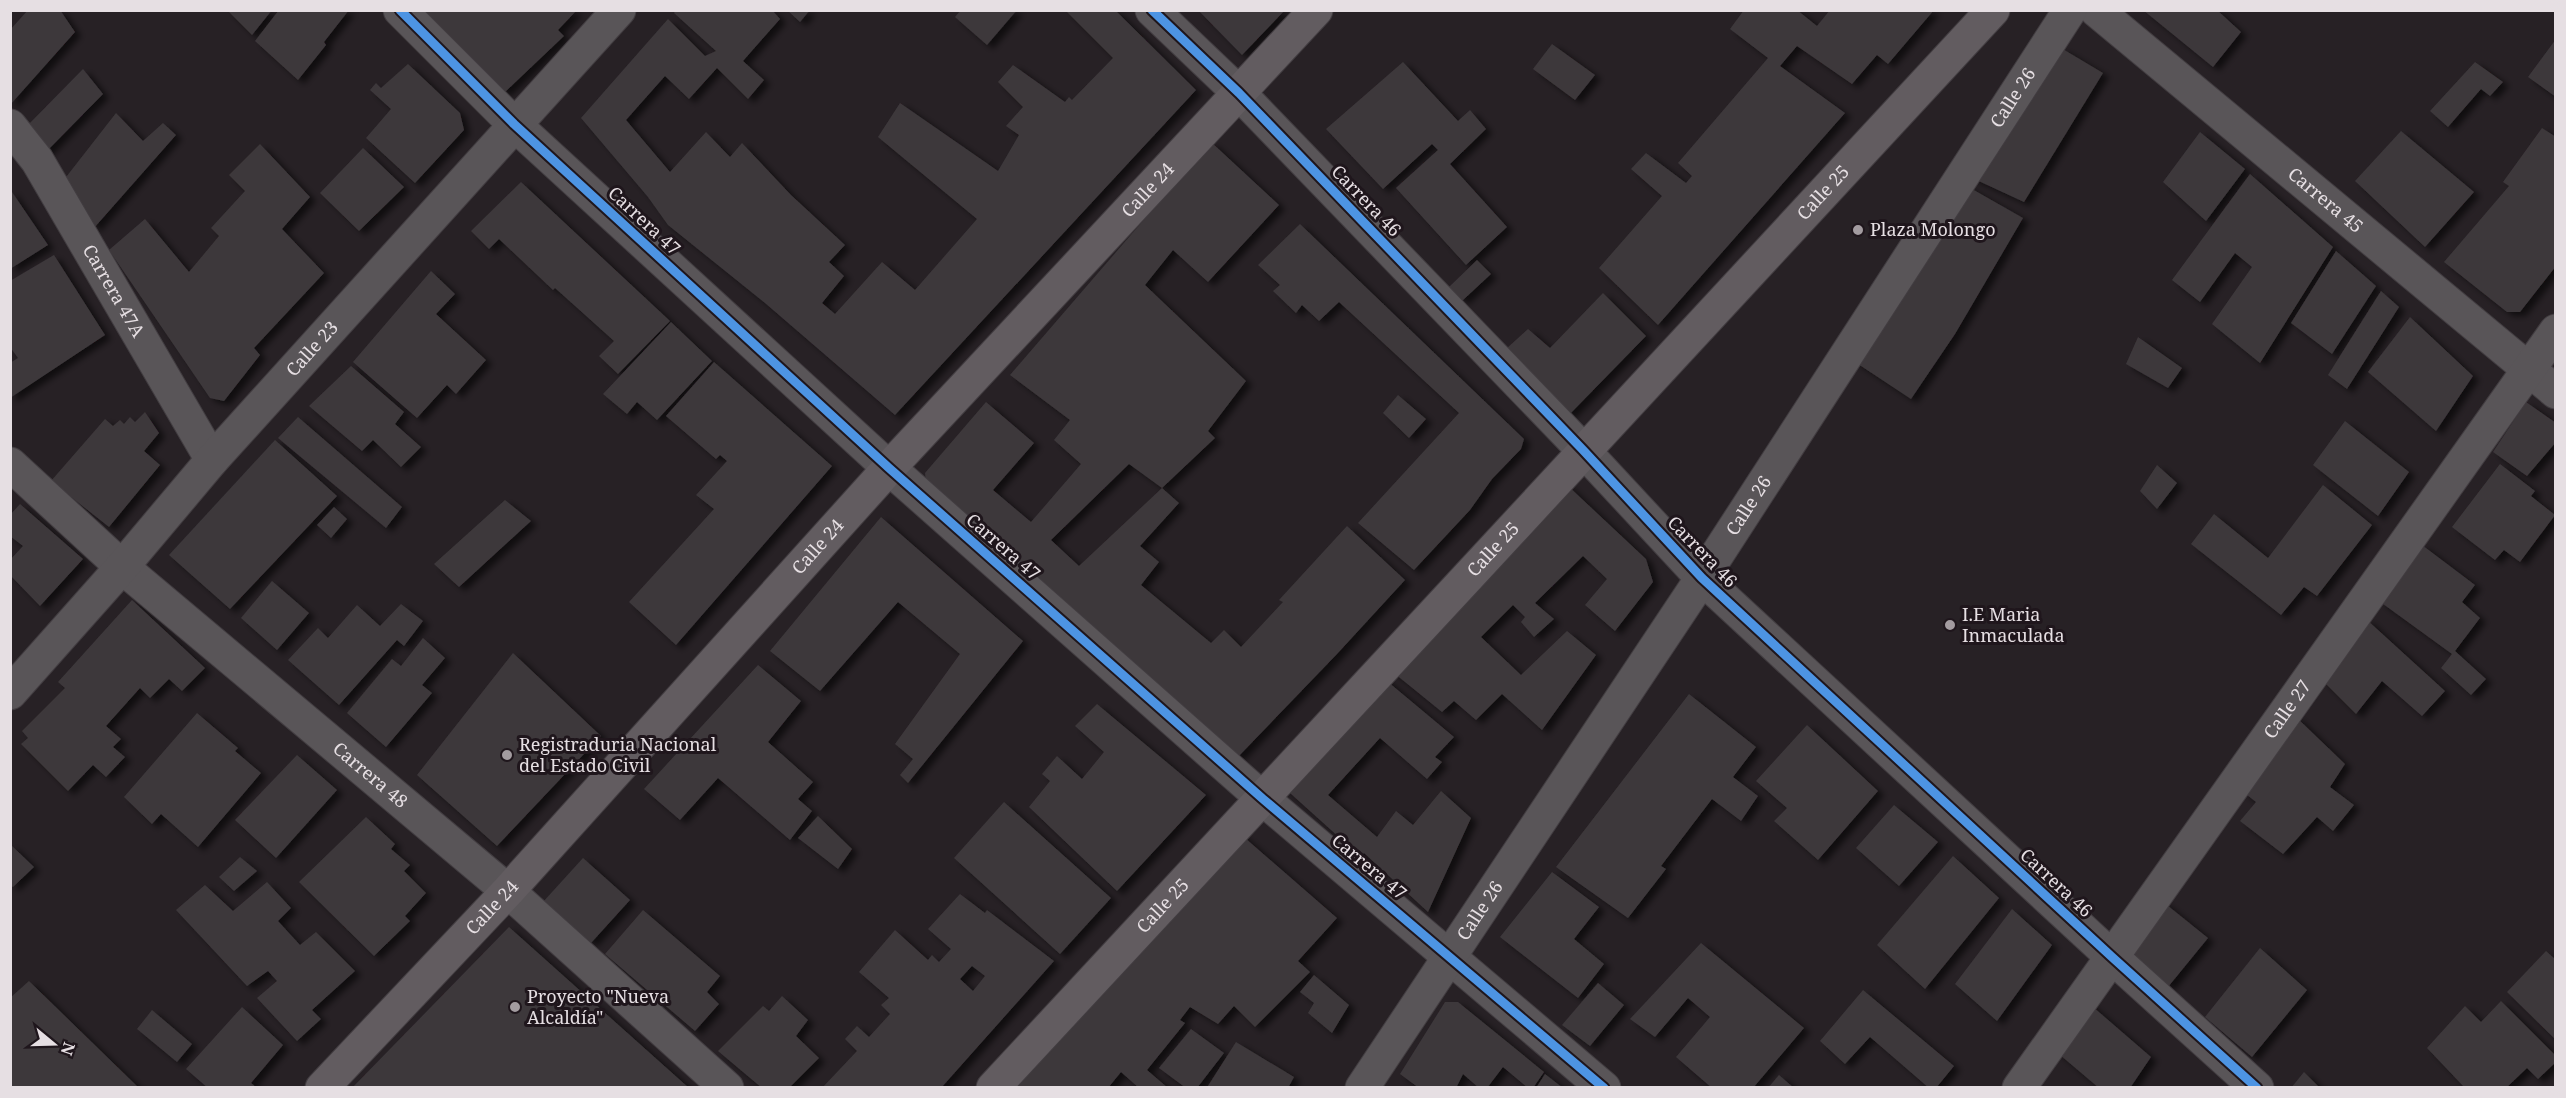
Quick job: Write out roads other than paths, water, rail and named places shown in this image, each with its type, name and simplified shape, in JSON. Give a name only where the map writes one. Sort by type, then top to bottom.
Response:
[{"type":"street","name":"Carrera 47","points":[[400,10],[514,124],[889,468],[1263,799],[1604,1088]]},
{"type":"street","name":"Calle 23","points":[[10,693],[122,567],[212,460],[619,10]]},
{"type":"street","name":"Carrera 46","points":[[1152,10],[1239,93],[1583,450],[1702,578],[2257,1088]]},
{"type":"street","name":"Calle 24","points":[[322,1088],[508,891],[889,468],[1316,10]]},
{"type":"street","name":"Calle 25","points":[[993,1088],[1993,10]]},
{"type":"street","name":"Calle 26","points":[[1362,1088],[1702,578],[2070,10]]},
{"type":"street","name":"Carrera 45","points":[[2096,10],[2556,392]]},
{"type":"street","name":"Carrera 47A","points":[[10,126],[37,160],[212,460]]},
{"type":"street","name":"Calle 27","points":[[2019,1088],[2556,331]]},
{"type":"street","name":"Carrera 48","points":[[10,464],[122,567],[508,891],[727,1088]]},
{"type":"place","name":"Plaza Molongo","points":[[1858,230]]},
{"type":"place","name":"I.E Maria Inmaculada","points":[[1950,625]]},
{"type":"place","name":"Registraduria Nacional del Estado Civil","points":[[507,755]]},
{"type":"place","name":"Proyecto \"Nueva Alcaldía\"","points":[[515,1007]]}]
